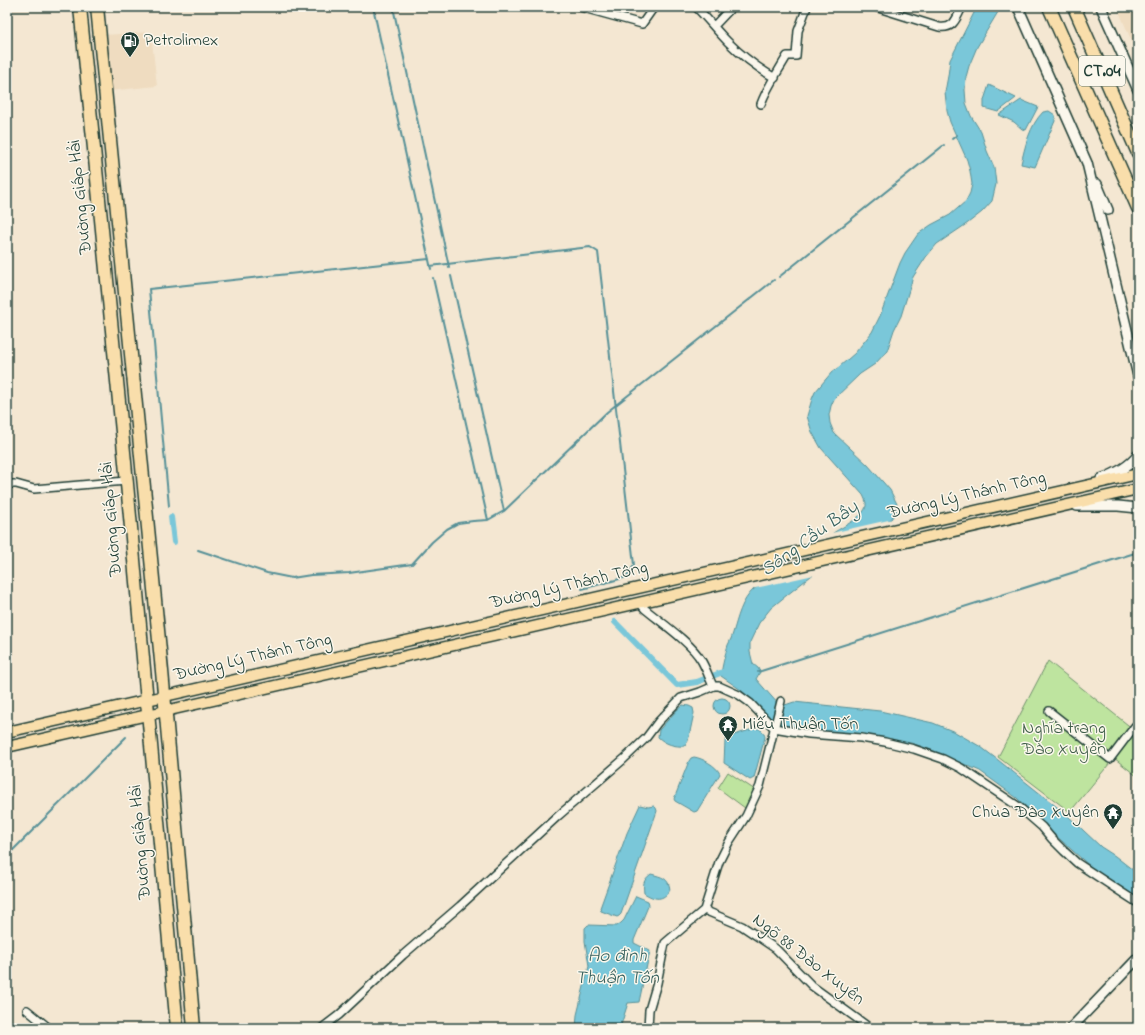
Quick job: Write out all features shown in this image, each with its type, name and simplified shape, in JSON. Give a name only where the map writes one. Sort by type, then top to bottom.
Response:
[{"type":"highway","name":"Đường Giáp Hải","points":[[80,7],[125,462],[147,715],[177,1028]]},
{"type":"highway","name":"Đường Giáp Hải","points":[[97,7],[166,711],[194,1028]]},
{"type":"highway","name":"CT.04","points":[[1049,7],[1138,208]]},
{"type":"highway","name":"CT.04","points":[[1074,7],[1138,153]]},
{"type":"highway","points":[[125,462],[142,461]]},
{"type":"main road","points":[[1018,7],[1108,210]]},
{"type":"main road","points":[[1101,7],[1138,90]]},
{"type":"main road","points":[[1087,163],[1138,376]]},
{"type":"main road","points":[[1077,488],[1117,472],[1131,463],[1138,455]]},
{"type":"main road","name":"Đường Lý Thánh Tông","points":[[7,732],[1137,474]]},
{"type":"main road","name":"Đường Lý Thánh Tông","points":[[7,747],[1138,490]]},
{"type":"main road","points":[[1005,504],[1009,519]]},
{"type":"main road","points":[[1065,506],[1113,506],[1138,508]]},
{"type":"main road","points":[[620,592],[623,607]]},
{"type":"main road","points":[[1071,1028],[1138,958]]},
{"type":"street","points":[[580,7],[642,24],[654,7]]},
{"type":"street","points":[[696,7],[728,42],[754,65],[775,78]]},
{"type":"street","points":[[714,26],[732,7]]},
{"type":"street","points":[[761,104],[766,90],[775,78],[787,56],[796,56],[798,31],[807,7]]},
{"type":"street","points":[[875,7],[939,28],[950,26],[954,22],[962,7]]},
{"type":"street","points":[[7,484],[16,484],[34,489],[126,481]]},
{"type":"street","points":[[640,603],[646,610],[688,644],[701,660],[711,684]]},
{"type":"street","points":[[711,684],[739,695],[775,726],[809,734],[861,738],[885,742],[928,753],[955,765],[1020,807],[1077,863],[1138,903]]},
{"type":"street","points":[[322,1028],[460,906],[558,816],[624,759],[646,738],[658,722],[681,698],[700,692],[711,684]]},
{"type":"street","points":[[648,1028],[649,1010],[657,983],[665,943],[704,910],[720,862],[729,842],[746,816],[756,796],[764,773],[780,701]]},
{"type":"street","points":[[1049,711],[1110,759],[1135,726],[1138,728]]},
{"type":"street","name":"Ngõ 88 Đào Xuyên","points":[[704,910],[742,926],[776,949],[812,986],[870,1028]]},
{"type":"street","points":[[26,1010],[49,1028]]},
{"type":"shaded area","points":[[1117,7],[1138,7],[1138,56]]},
{"type":"shaded area","name":"Petrolimex","points":[[151,32],[157,86],[108,91],[104,35]]},
{"type":"green space","name":"Nghĩa trang Đào Xuyên","points":[[1048,661],[1138,733],[1138,777],[1114,758],[1070,812],[998,757]]},
{"type":"green space","points":[[728,772],[755,790],[745,808],[718,788]]},
{"type":"water","name":"Sông Cầu Bây","points":[[977,7],[1001,7],[977,47],[969,66],[965,90],[966,103],[971,116],[981,132],[994,167],[996,184],[992,201],[982,212],[968,223],[937,244],[926,257],[913,277],[901,316],[894,330],[887,351],[875,364],[860,374],[834,399],[829,415],[834,433],[868,465],[890,490],[897,504],[896,512],[891,519],[811,576],[771,608],[759,623],[750,642],[750,652],[753,664],[760,672],[756,679],[779,705],[794,702],[880,711],[933,723],[955,732],[981,747],[1067,815],[1101,847],[1138,874],[1138,898],[1092,868],[1017,798],[980,771],[929,749],[911,743],[873,736],[779,725],[741,690],[721,676],[728,645],[740,610],[754,589],[834,532],[848,524],[866,508],[866,501],[863,495],[821,448],[812,432],[807,416],[815,392],[832,372],[855,353],[872,332],[880,316],[900,263],[918,234],[950,215],[966,201],[970,193],[972,184],[970,171],[967,160],[950,122],[945,92],[950,60]]},
{"type":"water","points":[[989,85],[1016,98],[998,112],[984,108],[984,100]]},
{"type":"water","points":[[1021,100],[1038,107],[1026,130],[999,115]]},
{"type":"water","points":[[1049,111],[1055,115],[1055,121],[1035,167],[1021,164],[1031,129],[1038,117],[1043,112]]},
{"type":"water","points":[[722,698],[729,703],[730,706],[725,713],[722,714],[715,709],[714,706],[719,699]]},
{"type":"water","points":[[683,705],[693,708],[694,713],[688,741],[685,746],[678,746],[664,742],[658,737],[659,730]]},
{"type":"water","points":[[756,728],[762,731],[765,737],[754,778],[750,780],[724,763],[725,741],[728,737]]},
{"type":"water","points":[[694,757],[709,763],[716,768],[720,774],[697,811],[694,812],[674,799],[689,761]]},
{"type":"water","points":[[640,805],[648,807],[654,806],[657,811],[621,914],[617,917],[601,911],[600,908],[627,833]]},
{"type":"water","points":[[651,874],[662,877],[668,883],[670,890],[662,898],[655,898],[644,893],[644,882]]},
{"type":"water","name":"Ao đình Thuận Tốn","points":[[636,896],[648,901],[649,904],[634,940],[634,943],[650,951],[639,1002],[628,1003],[620,1028],[576,1028],[577,1015],[589,966],[585,941],[585,928],[588,925],[617,926],[624,920]]},
{"type":"pier","points":[[893,519],[818,574],[751,589],[827,534]]},
{"type":"waterway","points":[[373,7],[431,269]]},
{"type":"waterway","points":[[393,7],[449,267]]},
{"type":"waterway","points":[[952,139],[957,135]]},
{"type":"waterway","points":[[779,277],[944,145]]},
{"type":"waterway","points":[[430,266],[590,247],[598,252],[634,565],[627,577],[582,589]]},
{"type":"waterway","points":[[169,506],[149,289],[429,259]]},
{"type":"waterway","points":[[451,276],[504,511]]},
{"type":"waterway","points":[[433,278],[488,520]]},
{"type":"waterway","points":[[198,550],[267,573],[292,578],[311,575],[349,573],[412,564],[432,542],[447,529],[458,523],[488,520],[504,511],[607,412],[774,280]]},
{"type":"waterway","points":[[171,517],[174,542]]},
{"type":"waterway","points":[[758,672],[1138,552]]},
{"type":"waterway","points":[[615,622],[677,685],[697,682],[728,670]]},
{"type":"waterway","points":[[7,856],[126,737]]},
{"type":"place","name":"Petrolimex","points":[[130,58]]},
{"type":"place","name":"Miếu Thuận Tốn","points":[[728,742]]},
{"type":"place","name":"Chùa Đào Xuyên","points":[[1113,830]]}]
